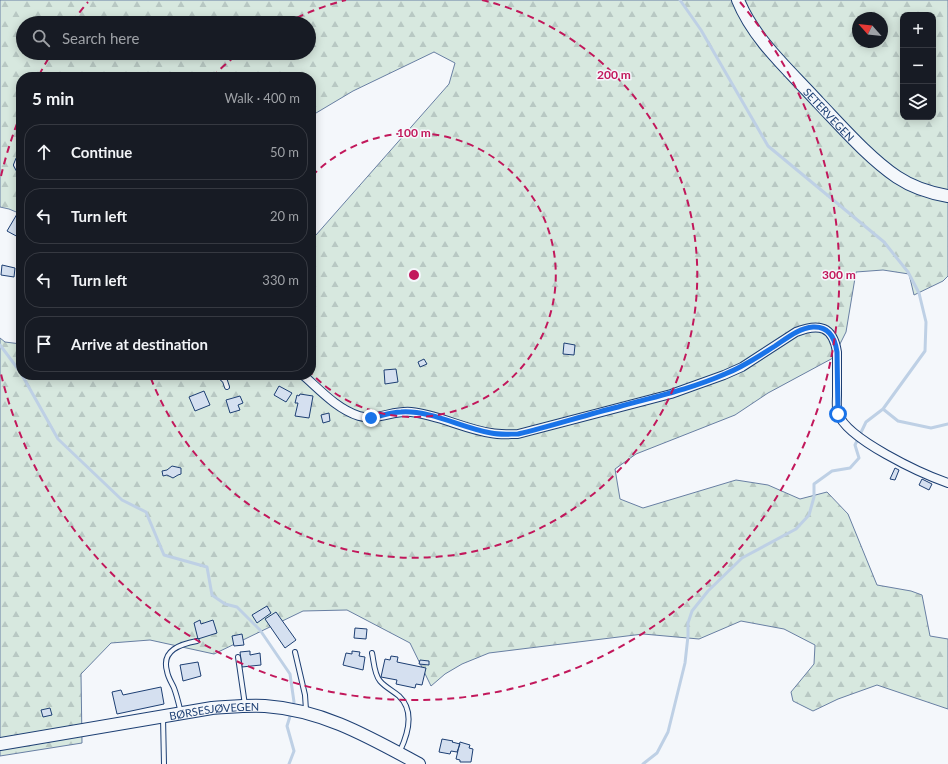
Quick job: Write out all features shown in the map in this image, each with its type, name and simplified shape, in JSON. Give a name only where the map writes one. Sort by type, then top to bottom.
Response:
[{"type":"main road","name":"SETERVEGEN","points":[[738,0],[746,16],[762,40],[848,133],[880,164],[907,183],[936,194],[948,196]]},
{"type":"main road","name":"BØRSESJØVEGEN","points":[[0,744],[212,708],[265,706],[296,711],[342,724],[419,764]]},
{"type":"street","points":[[309,380],[343,409],[359,416],[371,418],[401,412],[411,412],[436,417],[490,433],[504,435],[518,434],[671,394],[742,367],[796,332],[805,328],[820,327],[829,332],[836,344],[837,410],[840,420],[846,428],[903,465],[948,483]]},
{"type":"lane","points":[[224,380],[228,387]]},
{"type":"lane","points":[[181,713],[174,688],[167,672],[166,661],[169,654],[175,647],[197,641]]},
{"type":"lane","points":[[295,652],[305,696],[296,711]]},
{"type":"lane","points":[[372,654],[377,676],[380,681],[399,696],[405,703],[408,711],[408,729],[400,754]]},
{"type":"lane","points":[[238,657],[245,706]]},
{"type":"lane","points":[[163,716],[164,764]]},
{"type":"green space","points":[[0,0],[948,0],[948,276],[943,281],[914,295],[909,274],[883,270],[856,272],[846,332],[833,358],[768,393],[735,415],[636,454],[615,469],[620,499],[643,508],[736,480],[768,485],[800,499],[827,492],[848,514],[877,585],[911,591],[922,595],[930,636],[948,639],[948,709],[877,685],[838,699],[813,711],[793,701],[791,692],[814,664],[815,645],[784,629],[741,621],[699,639],[643,634],[489,653],[462,664],[445,674],[431,686],[410,643],[347,610],[303,611],[214,654],[150,640],[111,643],[81,674],[82,743],[0,756],[0,338],[5,342],[16,343],[16,380],[316,380],[316,235],[449,84],[455,63],[434,52],[353,91],[316,113],[316,72],[16,72],[16,212],[0,207]]},
{"type":"building","points":[[16,216],[16,236],[7,231]]},
{"type":"building","points":[[2,265],[15,268],[14,277],[1,275]]},
{"type":"building","points":[[564,343],[575,345],[574,355],[563,354]]},
{"type":"building","points":[[424,359],[427,364],[420,367],[418,362]]},
{"type":"building","points":[[396,369],[398,382],[385,384],[384,370]]},
{"type":"building","points":[[279,386],[292,393],[286,402],[274,395]]},
{"type":"building","points":[[204,391],[210,405],[195,411],[189,397]]},
{"type":"building","points":[[300,394],[313,396],[309,418],[295,416],[298,403],[295,403],[297,395],[299,396]]},
{"type":"building","points":[[240,396],[243,403],[238,405],[240,410],[230,413],[226,400]]},
{"type":"building","points":[[329,413],[330,421],[323,423],[321,415]]},
{"type":"building","points":[[172,466],[181,468],[181,474],[173,478],[167,475],[163,476],[162,471],[167,470]]},
{"type":"building","points":[[895,468],[899,470],[895,480],[890,479]]},
{"type":"building","points":[[922,479],[932,484],[929,490],[919,485]]},
{"type":"building","points":[[267,606],[271,613],[257,623],[252,615]]},
{"type":"building","points":[[276,612],[296,640],[285,648],[265,619]]},
{"type":"building","points":[[200,620],[201,624],[213,620],[217,633],[198,639],[194,623]]},
{"type":"building","points":[[355,628],[367,629],[366,639],[354,638]]},
{"type":"building","points":[[242,634],[244,645],[234,646],[232,636]]},
{"type":"building","points":[[250,651],[250,655],[260,653],[261,665],[242,667],[240,652]]},
{"type":"building","points":[[352,651],[360,652],[359,656],[365,657],[363,670],[343,665],[346,653],[352,654]]},
{"type":"building","points":[[391,656],[398,657],[397,662],[426,668],[422,685],[416,684],[415,688],[396,684],[397,680],[381,677],[385,659],[390,660]]},
{"type":"building","points":[[420,660],[429,661],[429,665],[419,664]]},
{"type":"building","points":[[198,662],[201,676],[183,681],[180,665]]},
{"type":"building","points":[[161,687],[164,704],[117,714],[112,692],[121,690],[123,695]]},
{"type":"building","points":[[50,708],[52,715],[43,717],[41,710]]},
{"type":"building","points":[[442,739],[460,744],[457,752],[451,751],[450,754],[439,752]]},
{"type":"building","points":[[460,742],[470,745],[469,748],[473,749],[471,762],[460,762],[460,760],[456,759]]},
{"type":"waterway","points":[[680,0],[701,30],[768,146],[884,242],[908,272],[919,293],[926,322],[925,351],[883,409]]},
{"type":"waterway","points":[[0,345],[16,366]]},
{"type":"waterway","points":[[25,380],[58,439],[122,500],[146,512],[164,555],[207,567],[212,595],[225,604],[237,607],[260,630],[290,674],[294,702],[292,708]]},
{"type":"waterway","points":[[643,764],[657,753],[668,732],[685,663],[688,623],[692,611],[708,591],[742,558],[796,529],[809,515],[814,497],[814,484],[832,471],[850,468],[859,458],[855,445],[866,422],[883,409],[898,421],[931,428],[948,424]]},
{"type":"waterway","points":[[289,764],[294,751],[287,726],[291,713]]},
{"type":"route","points":[[371,418],[401,412],[411,412],[436,417],[490,433],[504,435],[518,434],[616,407],[671,394],[724,375],[742,367],[796,332],[805,328],[813,327],[826,329],[833,337],[836,344],[838,414]]}]
